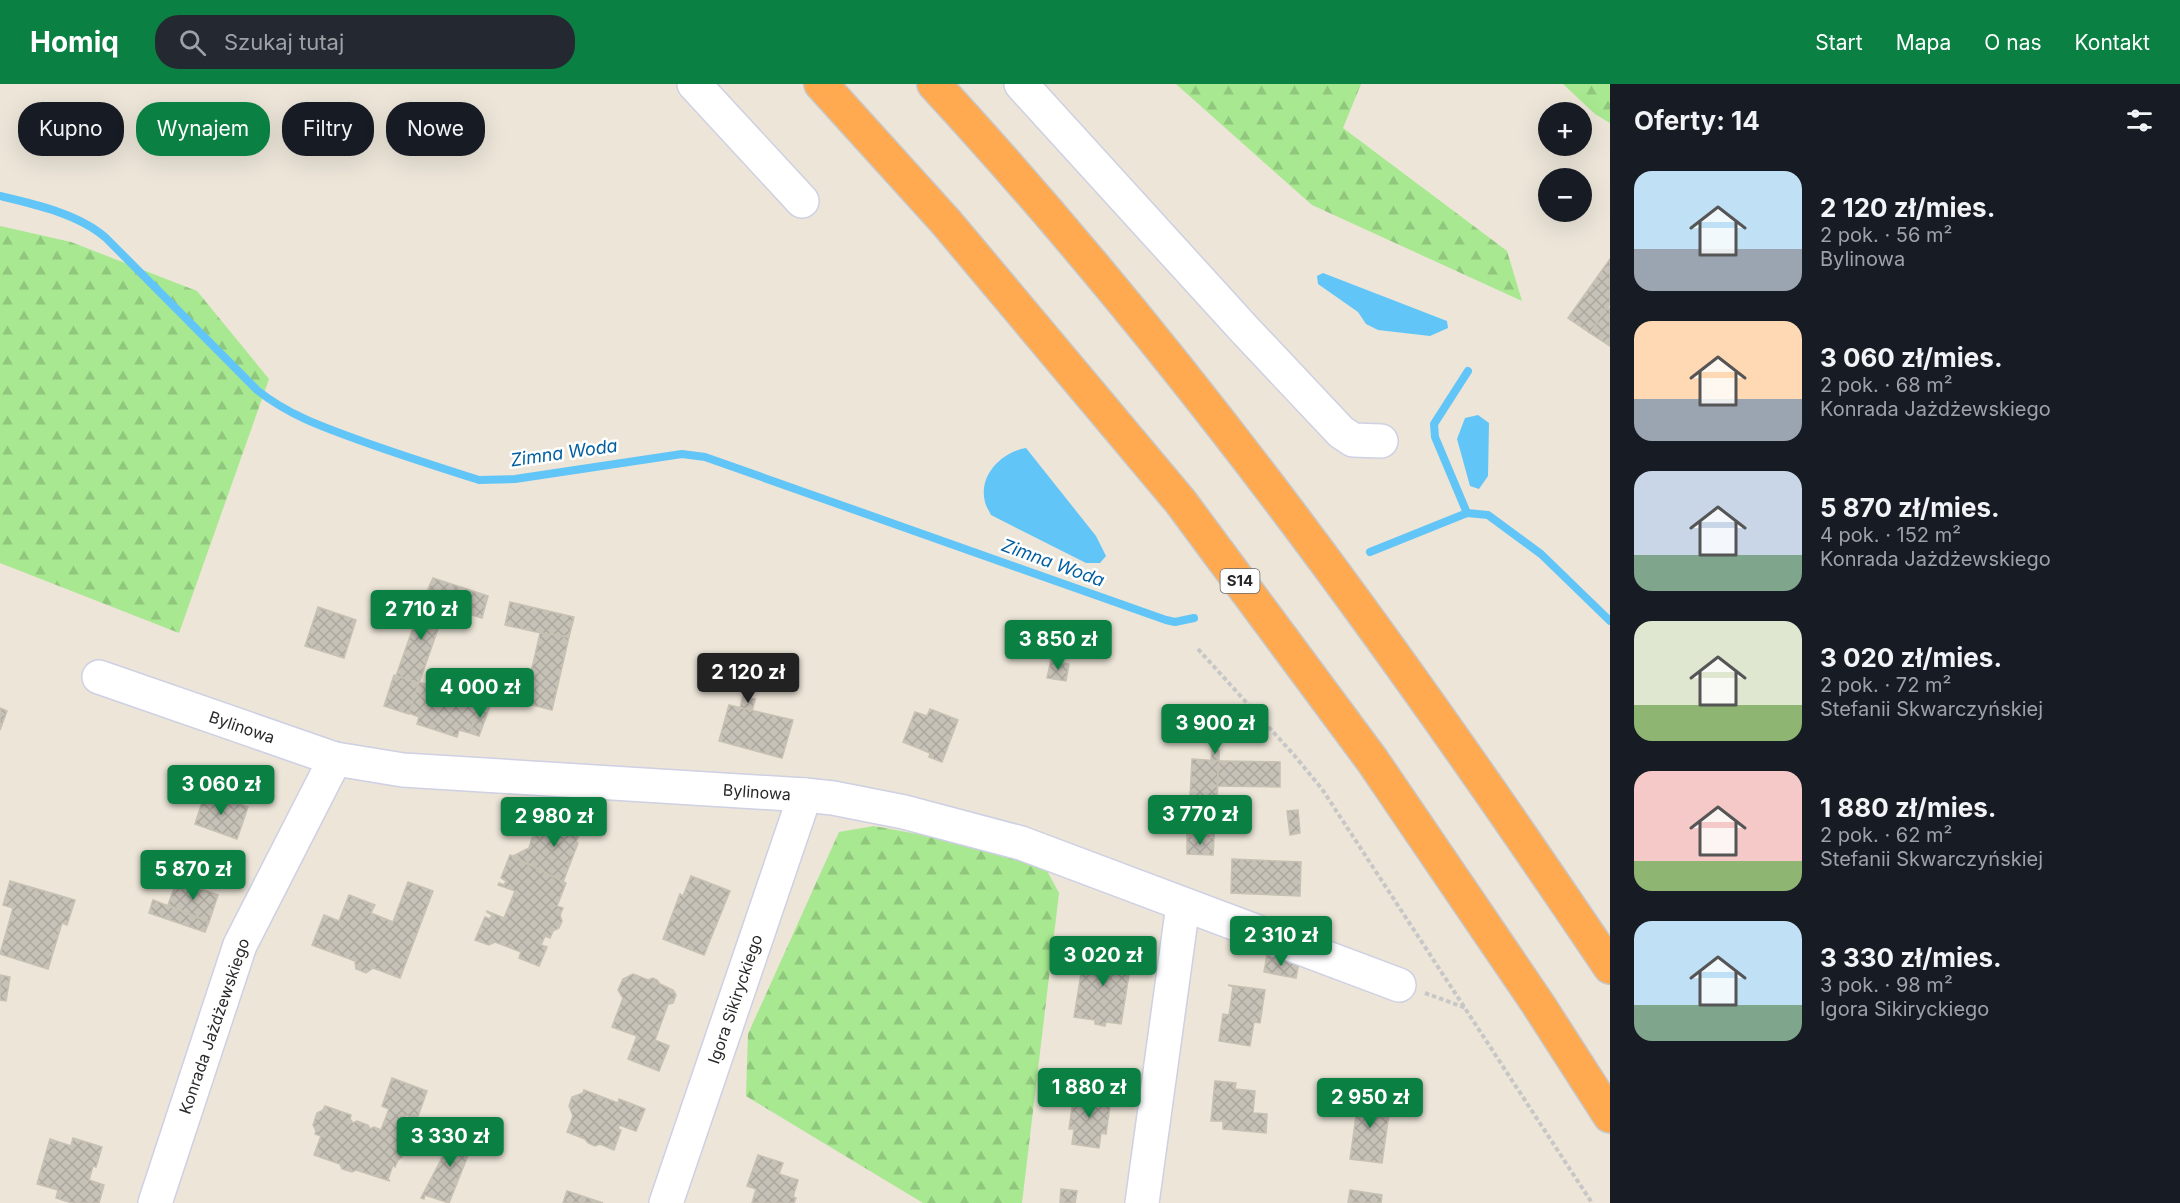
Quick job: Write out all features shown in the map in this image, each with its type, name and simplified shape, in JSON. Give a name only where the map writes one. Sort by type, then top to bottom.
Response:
[{"type":"highway","name":"S14","points":[[821,84],[946,222],[1180,501],[1372,760],[1538,1004],[1610,1116]]},
{"type":"highway","points":[[934,84],[1019,177],[1132,312],[1268,483],[1492,791],[1610,967]]},
{"type":"street","points":[[694,84],[802,201]]},
{"type":"street","points":[[1021,84],[1341,432],[1353,440],[1381,441]]},
{"type":"street","name":"Bylinowa","points":[[99,677],[335,759],[404,770],[805,795],[904,812],[1021,843],[1400,985]]},
{"type":"street","name":"Konrada Jażdżewskiego","points":[[155,1203],[240,945],[335,759]]},
{"type":"street","name":"Igora Sikiryckiego","points":[[666,1203],[805,795]]},
{"type":"street","points":[[1142,1203],[1183,905]]},
{"type":"path","points":[[1198,649],[1322,789],[1592,1203]]},
{"type":"path","points":[[1400,985],[1466,1008]]},
{"type":"green space","points":[[1176,84],[1361,84],[1343,128],[1507,251],[1522,301],[1312,205]]},
{"type":"green space","points":[[1563,84],[1610,84],[1610,123],[1592,111],[1592,102],[1582,102]]},
{"type":"green space","points":[[0,226],[71,242],[197,291],[269,379],[179,633],[0,563]]},
{"type":"green space","points":[[874,826],[1003,850],[1046,869],[1059,893],[1022,1203],[923,1203],[746,1096],[748,1034],[839,832]]},
{"type":"water","points":[[1323,273],[1447,321],[1448,328],[1430,336],[1378,330],[1366,324],[1358,312],[1318,284],[1317,276]]},
{"type":"water","points":[[1478,415],[1489,423],[1488,476],[1479,489],[1470,486],[1457,439],[1465,418]]},
{"type":"water","points":[[1026,448],[1096,536],[1106,556],[1100,563],[1086,563],[991,515],[985,504],[984,492],[989,474],[994,466],[1008,454]]},
{"type":"building","points":[[1610,259],[1610,304],[1590,333],[1568,318]]},
{"type":"building","points":[[1607,307],[1610,309],[1610,346],[1590,333]]},
{"type":"building","points":[[433,578],[488,596],[482,618],[423,600]]},
{"type":"building","points":[[423,600],[446,606],[419,683],[396,676]]},
{"type":"building","points":[[510,602],[574,617],[569,637],[505,625]]},
{"type":"building","points":[[318,607],[356,620],[344,658],[305,646]]},
{"type":"building","points":[[540,633],[569,637],[552,710],[524,703]]},
{"type":"building","points":[[1051,660],[1069,664],[1066,681],[1047,678]]},
{"type":"building","points":[[394,675],[419,683],[409,714],[384,706]]},
{"type":"building","points":[[419,682],[481,702],[470,733],[459,730],[457,737],[417,724],[419,717],[409,713]]},
{"type":"building","points":[[743,696],[755,699],[752,711],[740,708]]},
{"type":"building","points":[[481,702],[490,706],[479,736],[470,733]]},
{"type":"building","points":[[729,705],[793,720],[782,758],[719,741]]},
{"type":"building","points":[[0,708],[7,711],[0,730]]},
{"type":"building","points":[[930,709],[958,720],[942,762],[929,757],[930,753],[903,742],[915,712],[927,716]]},
{"type":"building","points":[[1212,749],[1219,750],[1219,761],[1211,760]]},
{"type":"building","points":[[1192,759],[1219,761],[1217,798],[1190,797]]},
{"type":"building","points":[[1219,761],[1280,762],[1280,787],[1217,786]]},
{"type":"building","points":[[205,793],[248,807],[237,839],[195,824]]},
{"type":"building","points":[[1190,797],[1217,798],[1214,838],[1187,836]]},
{"type":"building","points":[[1298,810],[1300,833],[1290,835],[1287,811]]},
{"type":"building","points":[[555,814],[583,826],[563,882],[513,856],[529,848],[532,838],[540,834],[547,837]]},
{"type":"building","points":[[1187,836],[1214,838],[1213,855],[1187,854]]},
{"type":"building","points":[[510,855],[566,883],[557,906],[563,908],[560,915],[562,921],[550,938],[545,936],[541,945],[547,947],[539,966],[519,958],[521,952],[495,942],[489,945],[475,940],[485,917],[490,919],[492,915],[487,911],[504,918],[515,891],[498,885],[499,883],[504,885],[506,881],[501,878]]},
{"type":"building","points":[[1232,859],[1301,862],[1300,896],[1231,893]]},
{"type":"building","points":[[691,876],[730,891],[704,955],[663,939],[680,894],[683,896]]},
{"type":"building","points":[[177,880],[218,895],[209,922],[168,905]]},
{"type":"building","points":[[10,881],[75,900],[67,925],[62,923],[48,969],[0,954],[13,908],[3,905]]},
{"type":"building","points":[[408,882],[433,891],[400,978],[373,968],[366,973],[356,969],[355,961],[312,945],[324,915],[339,921],[349,895],[375,905],[371,913],[393,922]]},
{"type":"building","points":[[153,900],[209,922],[205,932],[149,913]]},
{"type":"building","points":[[1107,948],[1118,950],[1117,954],[1132,956],[1121,1024],[1106,1022],[1105,1026],[1095,1024],[1095,1020],[1074,1017],[1085,949],[1106,952]]},
{"type":"building","points":[[1267,955],[1299,962],[1296,978],[1264,972]]},
{"type":"building","points":[[633,974],[648,980],[653,978],[673,990],[676,995],[673,1003],[668,1004],[655,1040],[669,1046],[659,1071],[628,1059],[637,1036],[612,1027],[623,998],[618,990],[623,979]]},
{"type":"building","points":[[0,975],[10,977],[6,1001],[0,1000]]},
{"type":"building","points":[[1228,985],[1265,990],[1260,1023],[1254,1022],[1250,1046],[1219,1041],[1223,1014],[1229,1015],[1233,987]]},
{"type":"building","points":[[392,1078],[427,1091],[417,1119],[406,1115],[400,1132],[407,1134],[403,1144],[405,1149],[395,1167],[393,1165],[388,1179],[390,1181],[356,1170],[352,1172],[342,1169],[340,1164],[314,1155],[321,1136],[315,1134],[313,1125],[317,1113],[325,1106],[351,1115],[350,1119],[353,1123],[357,1121],[368,1125],[370,1129],[374,1127],[381,1130],[389,1109],[382,1106]]},
{"type":"building","points":[[1215,1081],[1236,1083],[1235,1089],[1255,1091],[1253,1113],[1267,1114],[1266,1133],[1223,1129],[1223,1121],[1211,1121]]},
{"type":"building","points":[[584,1090],[618,1103],[619,1099],[645,1109],[636,1131],[619,1125],[618,1129],[621,1130],[614,1150],[600,1144],[595,1146],[567,1132],[573,1116],[569,1106],[572,1097],[583,1093]]},
{"type":"building","points":[[1074,1093],[1111,1098],[1106,1134],[1101,1133],[1099,1148],[1072,1144],[1074,1129],[1069,1129]]},
{"type":"building","points":[[1359,1095],[1391,1099],[1382,1163],[1350,1159]]},
{"type":"building","points":[[456,1131],[475,1138],[449,1203],[425,1195],[424,1199],[421,1198]]},
{"type":"building","points":[[73,1138],[102,1147],[89,1180],[104,1185],[99,1203],[72,1203],[56,1198],[58,1190],[37,1184],[50,1139],[71,1146]]},
{"type":"building","points":[[758,1155],[783,1163],[779,1174],[798,1180],[793,1197],[796,1198],[794,1203],[752,1203],[756,1189],[747,1186]]},
{"type":"building","points":[[1061,1189],[1077,1191],[1075,1203],[1060,1203]]},
{"type":"building","points":[[1350,1190],[1382,1195],[1381,1203],[1348,1203]]},
{"type":"building","points":[[567,1191],[603,1203],[563,1203]]},
{"type":"waterway","name":"Zimna Woda","points":[[0,196],[70,216],[95,230],[106,238],[257,390],[304,419],[371,445],[479,480],[515,479],[682,454],[705,457],[1166,620],[1175,622],[1194,618]]},
{"type":"waterway","points":[[1467,513],[1435,437],[1434,424],[1468,371]]},
{"type":"waterway","name":"Zimna Woda","points":[[1370,552],[1467,513],[1488,515],[1541,554],[1610,621]]}]
